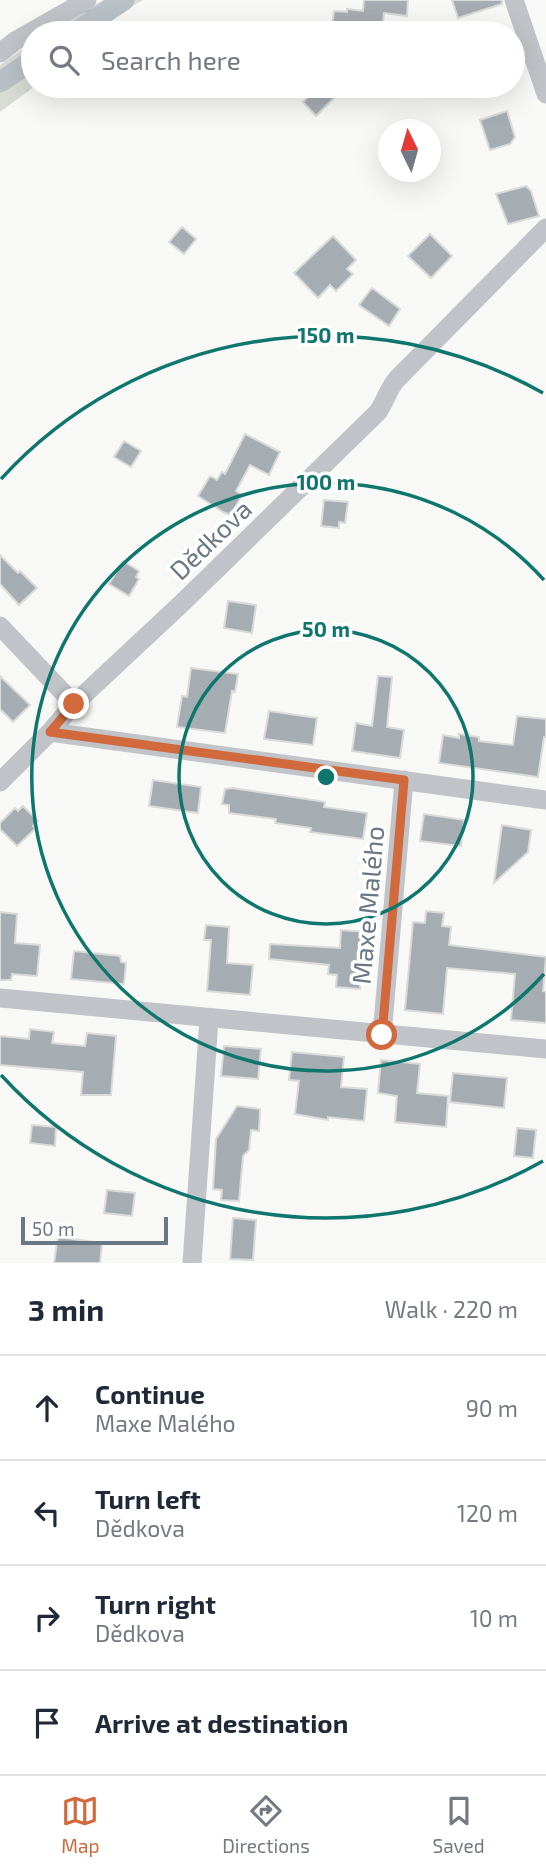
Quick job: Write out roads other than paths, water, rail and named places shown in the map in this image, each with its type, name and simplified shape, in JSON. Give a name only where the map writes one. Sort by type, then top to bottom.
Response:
[{"type":"street","points":[[50,21],[87,0]]},
{"type":"street","points":[[514,0],[521,21]]},
{"type":"street","points":[[525,32],[546,94]]},
{"type":"street","points":[[0,53],[21,38]]},
{"type":"street","name":"Dědkova","points":[[0,782],[74,704],[379,412],[388,390],[397,379],[546,228]]},
{"type":"street","points":[[0,626],[74,704]]},
{"type":"street","points":[[50,732],[546,800]]},
{"type":"street","name":"Maxe Malého","points":[[382,1035],[404,780]]},
{"type":"street","points":[[0,999],[546,1049]]},
{"type":"street","points":[[192,1263],[209,1019]]},
{"type":"waterway","points":[[92,21],[124,0]]},
{"type":"waterway","points":[[0,82],[21,68]]}]
